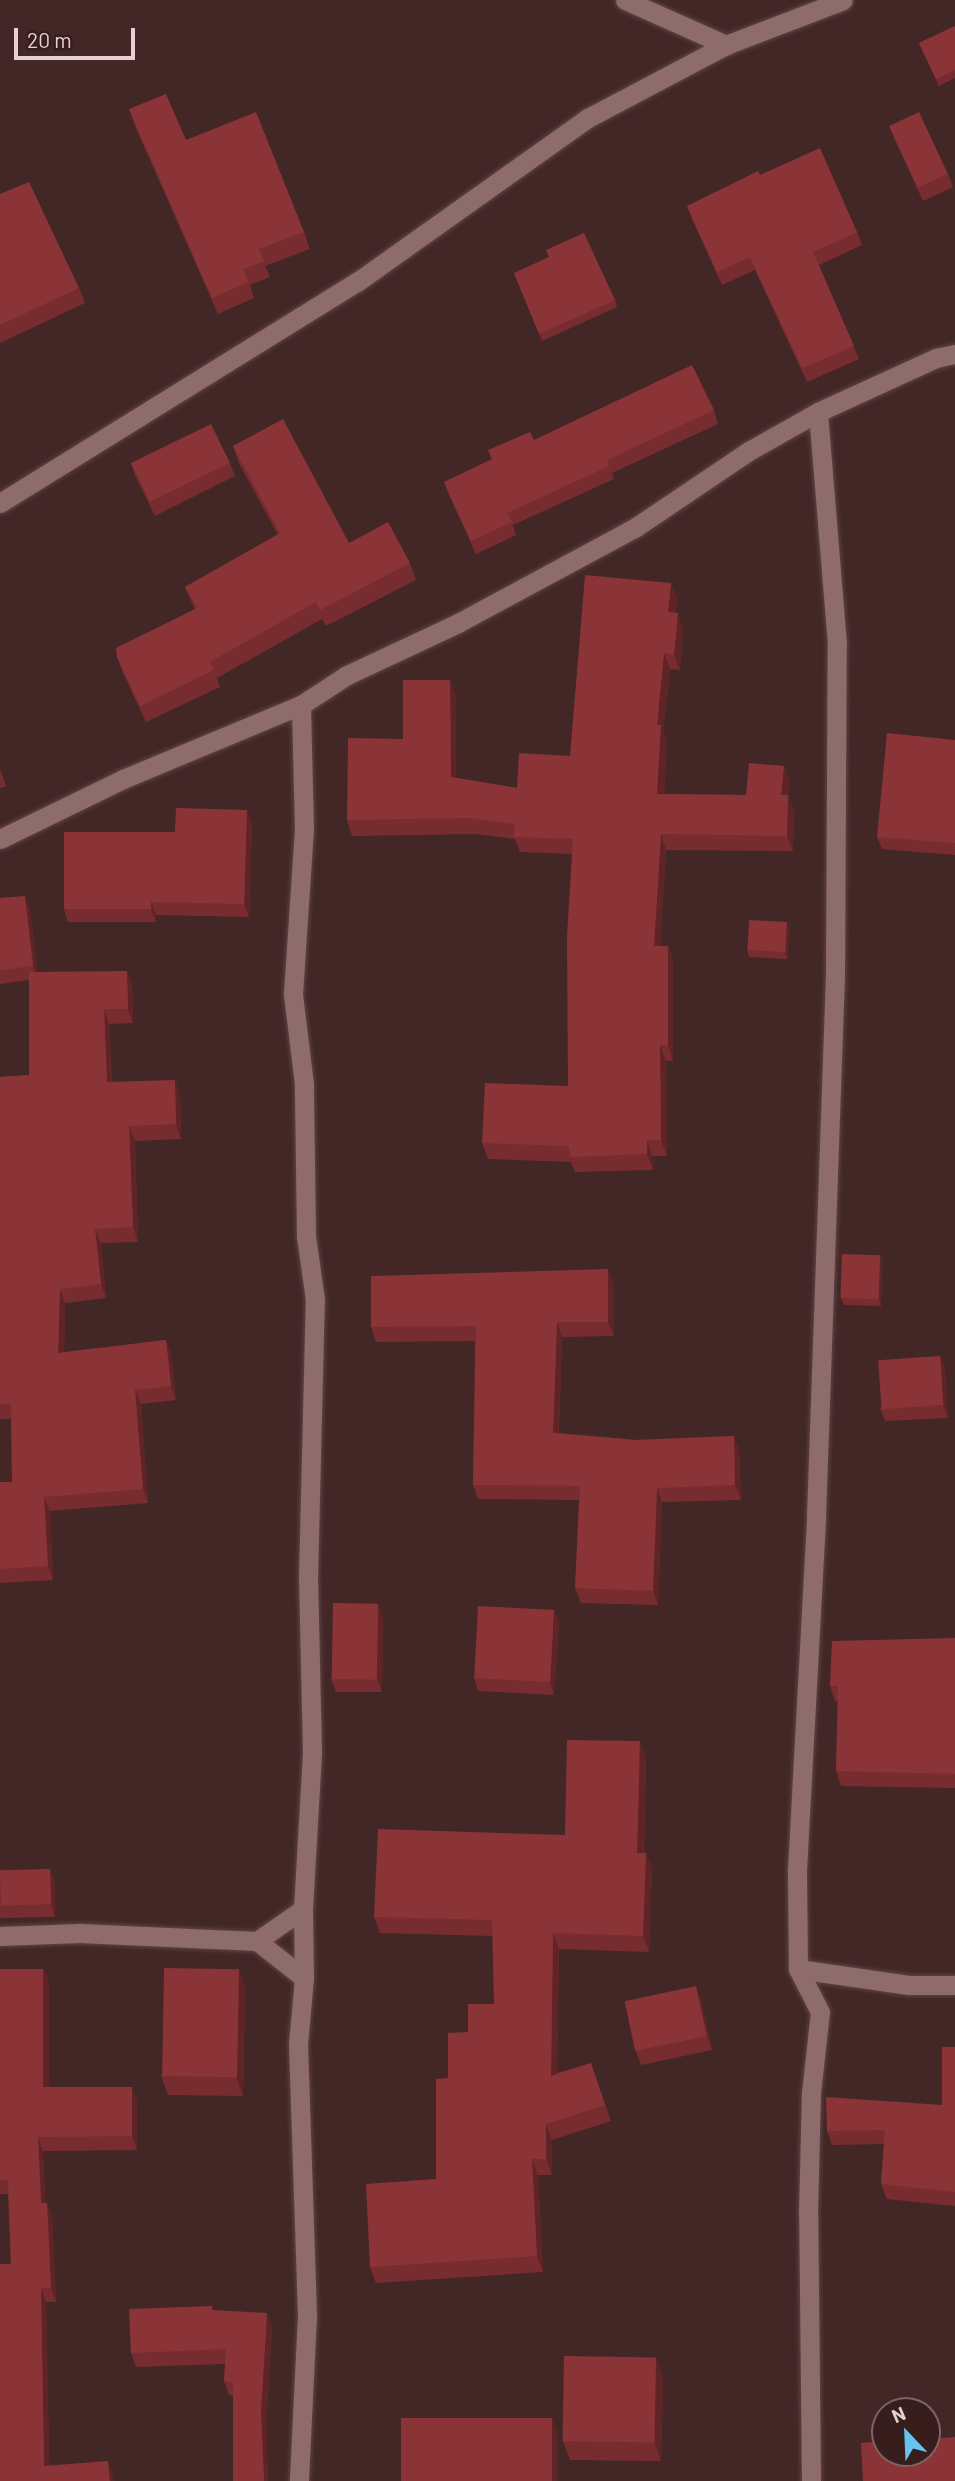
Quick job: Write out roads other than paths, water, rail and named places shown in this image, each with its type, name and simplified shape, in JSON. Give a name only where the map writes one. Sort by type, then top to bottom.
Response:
[{"type":"street","points":[[625,0],[726,45]]},
{"type":"street","points":[[0,503],[356,282],[588,118],[726,45],[843,0]]},
{"type":"street","points":[[0,839],[123,779],[301,705],[346,674],[458,623],[636,527],[747,452],[818,412],[936,358],[955,354]]},
{"type":"street","points":[[811,2481],[808,2214],[811,2092],[820,2012],[798,1969],[797,1870],[816,1516],[835,974],[837,644],[818,412]]},
{"type":"street","points":[[299,2481],[307,2315],[298,2044],[312,1752],[308,1579],[315,1300],[306,1237],[304,1084],[293,994],[304,830],[301,705]]},
{"type":"street","points":[[257,1941],[303,1909]]},
{"type":"street","points":[[0,1936],[79,1934],[257,1941],[303,1978]]},
{"type":"street","points":[[798,1969],[909,1985],[955,1985]]}]
